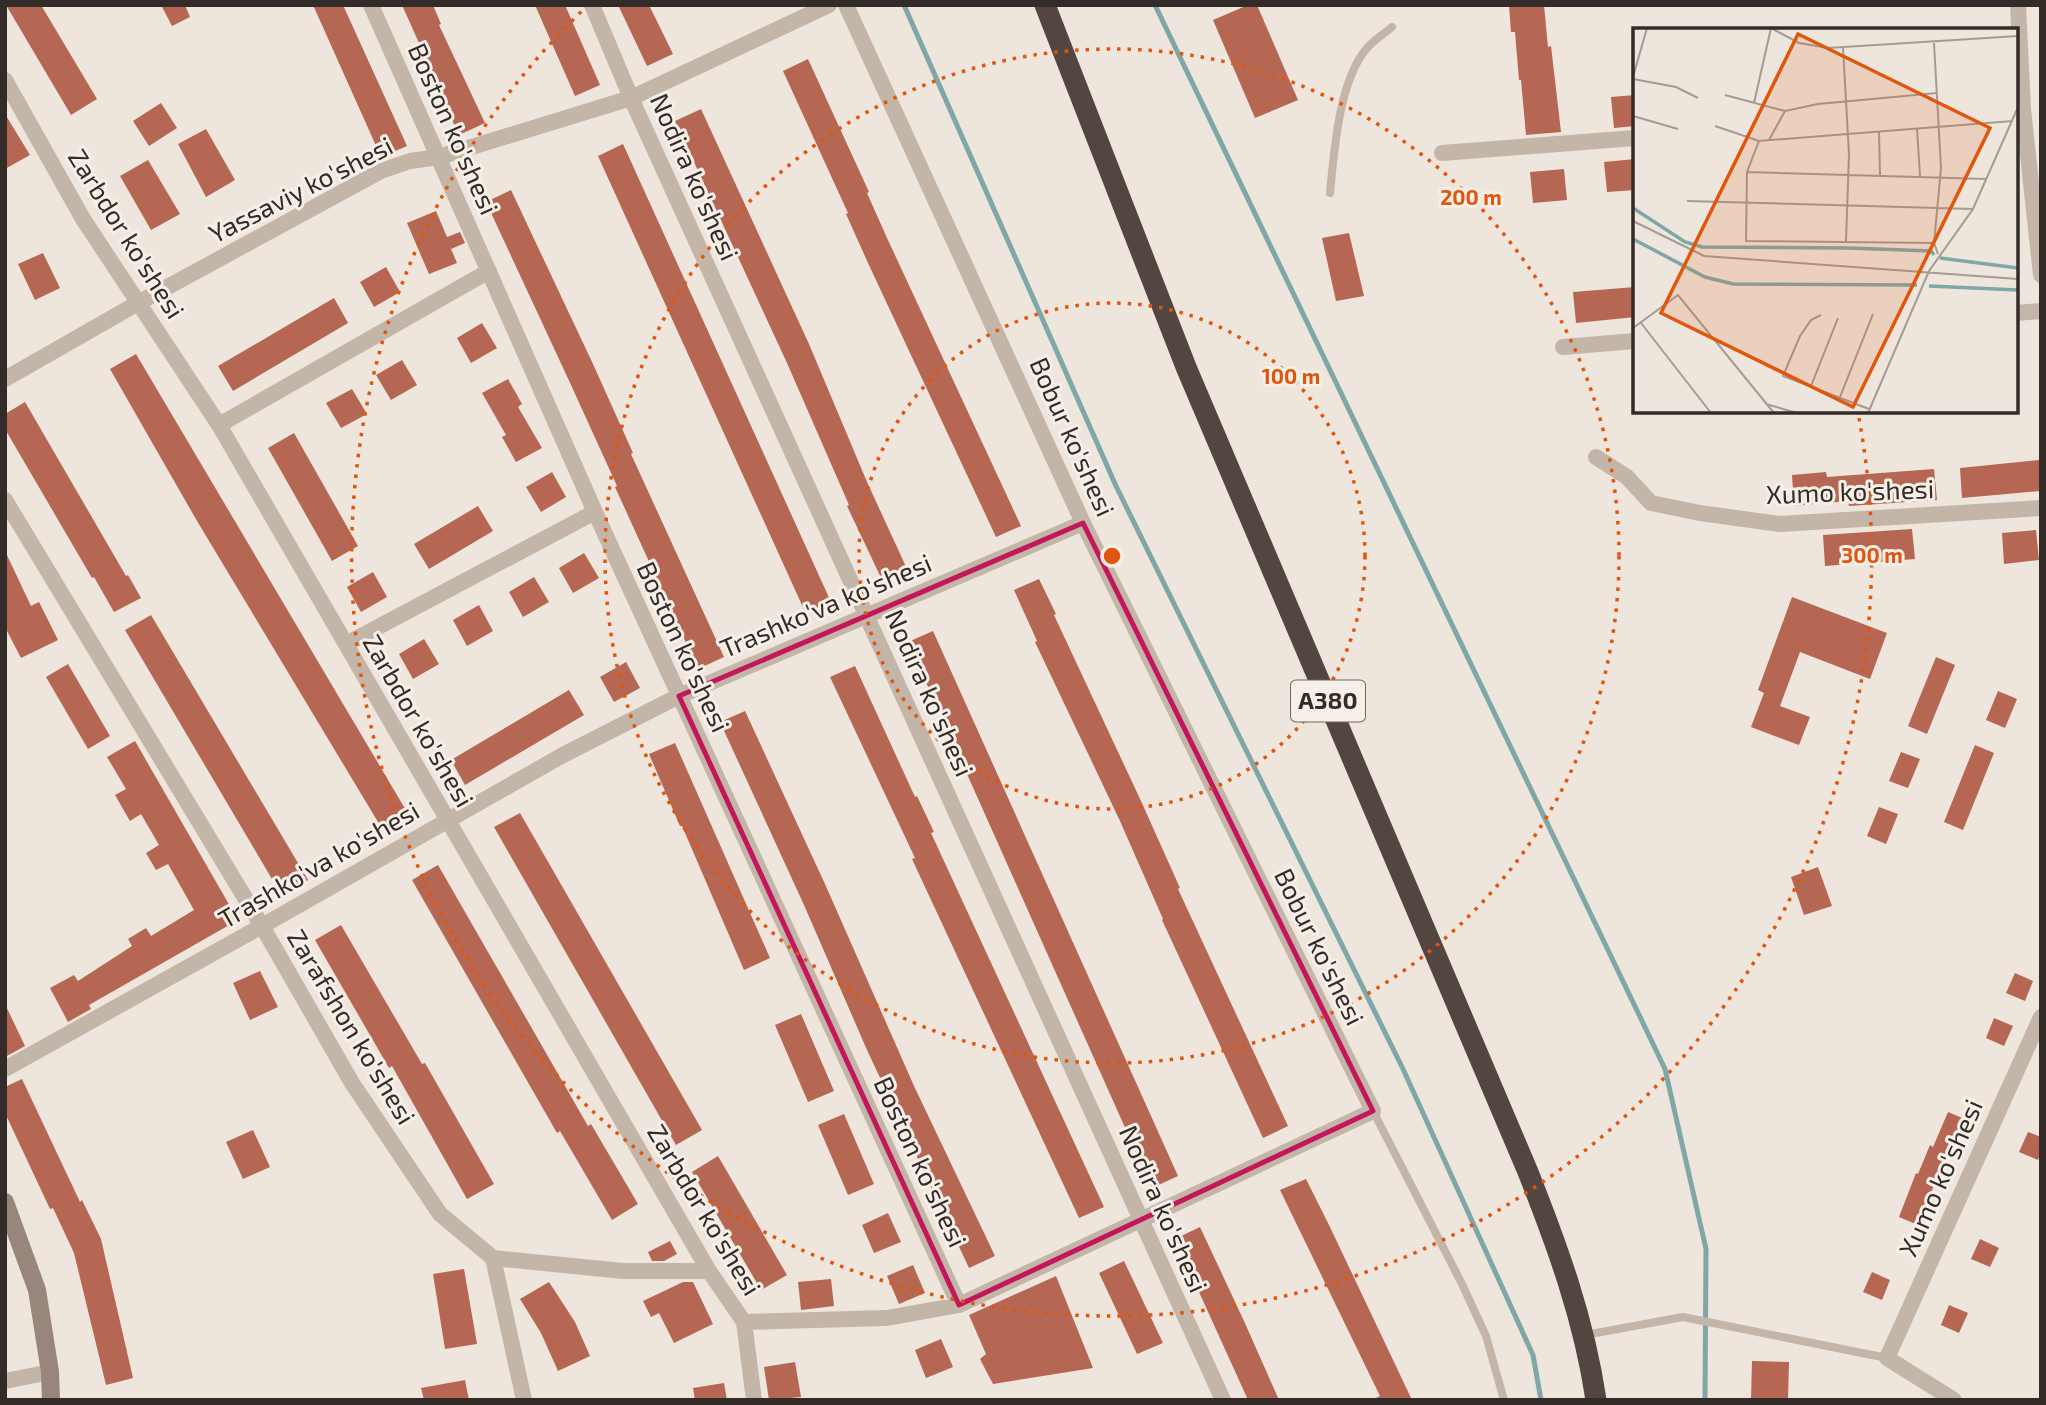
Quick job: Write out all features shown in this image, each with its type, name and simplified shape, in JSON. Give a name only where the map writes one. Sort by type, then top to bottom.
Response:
[{"type":"highway","name":"A380","points":[[1045,5],[1186,367],[1560,1253],[1585,1335],[1596,1400]]},
{"type":"street","name":"Boston ko'shesi","points":[[371,5],[595,512],[959,1305]]},
{"type":"street","name":"Nodira ko'shesi","points":[[592,5],[631,98],[1223,1400]]},
{"type":"street","name":"Yassaviy ko'shesi","points":[[5,379],[138,303],[381,171],[410,161],[439,157],[631,98],[829,5]]},
{"type":"street","name":"Bobur ko'shesi","points":[[846,5],[1083,523],[1373,1111]]},
{"type":"street","points":[[2018,5],[2020,109],[2041,275]]},
{"type":"street","name":"Zarbdor ko'shesi","points":[[5,80],[83,219],[219,425],[709,1271],[744,1322],[754,1400]]},
{"type":"street","points":[[1442,153],[1633,138]]},
{"type":"street","points":[[219,425],[489,271]]},
{"type":"street","points":[[2018,313],[2041,312]]},
{"type":"street","points":[[1563,347],[1633,341]]},
{"type":"street","name":"Xumo ko'shesi","points":[[1596,457],[1627,477],[1651,503],[1780,524],[2041,508]]},
{"type":"street","name":"Zarafshon ko'shesi","points":[[5,500],[262,926],[352,1083],[440,1214],[492,1258]]},
{"type":"street","points":[[346,644],[595,512]]},
{"type":"street","name":"Trashko'va ko'shesi","points":[[5,1069],[447,819],[563,755],[679,696],[1083,523]]},
{"type":"street","name":"Xumo ko'shesi","points":[[1887,1358],[2041,1017]]},
{"type":"street","points":[[744,1322],[887,1318],[959,1305],[1373,1111]]},
{"type":"street","points":[[5,1202],[37,1290],[50,1372],[51,1400]]},
{"type":"street","points":[[523,1400],[492,1258],[623,1270],[709,1271]]},
{"type":"street","points":[[1887,1358],[1954,1400]]},
{"type":"street","points":[[5,1381],[50,1372]]},
{"type":"lane","points":[[1330,193],[1341,109],[1348,84],[1366,50],[1392,27]]},
{"type":"lane","points":[[1373,1111],[1486,1336],[1504,1400]]},
{"type":"lane","points":[[1585,1335],[1683,1317],[1887,1358]]},
{"type":"highlighted area","points":[[1083,523],[1373,1111],[959,1305],[679,696]]},
{"type":"building","points":[[6,5],[41,5],[97,99],[71,115]]},
{"type":"building","points":[[161,5],[185,5],[190,17],[172,26]]},
{"type":"building","points":[[313,5],[343,5],[407,146],[381,157]]},
{"type":"building","points":[[402,5],[433,5],[441,24],[439,25],[485,123],[459,135]]},
{"type":"building","points":[[535,5],[565,5],[600,85],[575,96]]},
{"type":"building","points":[[618,5],[649,5],[673,54],[647,66]]},
{"type":"building","points":[[1248,5],[1257,5],[1298,100],[1255,118],[1213,20]]},
{"type":"building","points":[[1509,5],[1544,5],[1561,132],[1526,135],[1515,32],[1511,32]]},
{"type":"building","points":[[808,59],[869,192],[867,193],[887,238],[1021,526],[996,537],[868,263],[783,71]]},
{"type":"building","points":[[1633,95],[1633,126],[1614,128],[1611,97]]},
{"type":"building","points":[[161,103],[177,128],[149,146],[133,121]]},
{"type":"building","points":[[701,109],[809,344],[908,571],[883,582],[847,506],[849,505],[787,363],[675,121]]},
{"type":"building","points":[[5,114],[30,155],[5,169]]},
{"type":"building","points":[[206,129],[235,180],[206,197],[178,144]]},
{"type":"building","points":[[623,144],[831,602],[806,614],[598,156]]},
{"type":"building","points":[[1633,159],[1633,190],[1607,192],[1604,162]]},
{"type":"building","points":[[148,160],[180,214],[151,230],[120,176]]},
{"type":"building","points":[[1564,169],[1567,200],[1533,203],[1530,172]]},
{"type":"building","points":[[511,190],[593,364],[724,657],[698,669],[486,202]]},
{"type":"building","points":[[436,211],[447,237],[460,232],[465,243],[451,249],[457,263],[429,274],[407,223]]},
{"type":"building","points":[[1349,233],[1364,296],[1336,301],[1322,238]]},
{"type":"building","points":[[43,253],[60,288],[35,300],[18,264]]},
{"type":"building","points":[[386,267],[400,292],[374,307],[360,282]]},
{"type":"building","points":[[1633,287],[1633,317],[1576,323],[1573,292]]},
{"type":"building","points":[[334,298],[348,323],[233,391],[218,366]]},
{"type":"building","points":[[482,323],[497,348],[471,363],[457,338]]},
{"type":"building","points":[[136,354],[407,812],[381,827],[197,521],[110,369]]},
{"type":"building","points":[[402,360],[417,385],[391,400],[376,375]]},
{"type":"building","points":[[508,379],[522,404],[518,407],[542,448],[516,462],[502,437],[506,435],[482,393]]},
{"type":"building","points":[[352,389],[367,414],[341,428],[326,403]]},
{"type":"building","points":[[25,402],[141,598],[114,612],[5,429],[5,414]]},
{"type":"building","points":[[294,433],[358,546],[332,561],[268,448]]},
{"type":"building","points":[[2039,460],[2041,491],[1962,498],[1960,468]]},
{"type":"building","points":[[1934,469],[1937,500],[1849,506],[1848,501],[1794,506],[1792,475],[1826,472],[1827,477]]},
{"type":"building","points":[[552,472],[566,497],[541,512],[526,487]]},
{"type":"building","points":[[478,506],[493,531],[429,569],[414,544]]},
{"type":"building","points":[[1912,529],[1915,559],[1825,566],[1823,535]]},
{"type":"building","points":[[2036,530],[2039,560],[2004,564],[2002,533]]},
{"type":"building","points":[[5,551],[31,606],[39,602],[58,640],[21,658],[5,627]]},
{"type":"building","points":[[584,553],[599,578],[573,593],[559,568]]},
{"type":"building","points":[[373,572],[387,597],[361,612],[347,587]]},
{"type":"building","points":[[534,577],[549,602],[523,617],[509,592]]},
{"type":"building","points":[[1039,579],[1288,1126],[1263,1138],[1162,920],[1120,821],[1035,642],[1037,641],[1014,590]]},
{"type":"building","points":[[1792,597],[1887,633],[1870,679],[1800,652],[1780,706],[1810,717],[1799,745],[1751,727],[1764,693],[1758,690]]},
{"type":"building","points":[[479,605],[493,631],[467,646],[453,620]]},
{"type":"building","points":[[151,615],[308,880],[282,896],[125,630]]},
{"type":"building","points":[[933,631],[1178,1176],[1152,1188],[908,642]]},
{"type":"building","points":[[424,639],[439,664],[413,679],[399,654]]},
{"type":"building","points":[[1936,657],[1955,665],[1927,734],[1908,726]]},
{"type":"building","points":[[626,662],[640,688],[614,702],[600,677]]},
{"type":"building","points":[[68,664],[110,736],[88,749],[46,677]]},
{"type":"building","points":[[855,666],[915,797],[917,796],[934,832],[931,833],[1104,1207],[1079,1218],[830,677]]},
{"type":"building","points":[[569,690],[584,715],[465,785],[451,760]]},
{"type":"building","points":[[1998,691],[2017,699],[2005,728],[1986,720]]},
{"type":"building","points":[[745,711],[914,1086],[995,1256],[969,1268],[867,1050],[720,722]]},
{"type":"building","points":[[135,741],[238,920],[89,1005],[91,1009],[68,1022],[50,988],[74,975],[78,981],[132,946],[128,939],[146,928],[151,936],[194,910],[168,864],[156,870],[146,853],[159,845],[141,814],[130,821],[115,795],[126,789],[107,757]]},
{"type":"building","points":[[675,743],[770,958],[744,970],[649,754]]},
{"type":"building","points":[[1975,745],[1994,753],[1963,830],[1944,822]]},
{"type":"building","points":[[1901,752],[1920,759],[1908,788],[1889,781]]},
{"type":"building","points":[[1879,807],[1898,814],[1886,844],[1867,836]]},
{"type":"building","points":[[520,813],[702,1130],[676,1145],[494,827]]},
{"type":"building","points":[[438,865],[588,1126],[591,1124],[638,1204],[612,1220],[560,1131],[557,1133],[412,880]]},
{"type":"building","points":[[1818,867],[1832,906],[1804,915],[1791,877]]},
{"type":"building","points":[[341,925],[422,1064],[425,1063],[494,1184],[467,1199],[392,1066],[389,1068],[315,940]]},
{"type":"building","points":[[260,971],[278,1007],[250,1020],[233,983]]},
{"type":"building","points":[[2015,973],[2033,981],[2025,1001],[2006,993]]},
{"type":"building","points":[[5,1004],[25,1046],[5,1057]]},
{"type":"building","points":[[801,1014],[834,1091],[808,1102],[775,1025]]},
{"type":"building","points":[[1994,1018],[2013,1026],[2004,1046],[1986,1038]]},
{"type":"building","points":[[22,1079],[80,1202],[82,1200],[101,1239],[133,1378],[106,1385],[74,1253],[5,1113],[5,1087]]},
{"type":"building","points":[[1948,1112],[1967,1120],[1939,1173],[1918,1225],[1899,1217],[1916,1173],[1918,1174],[1930,1145],[1933,1147]]},
{"type":"building","points":[[844,1114],[874,1184],[848,1195],[818,1125]]},
{"type":"building","points":[[253,1130],[270,1167],[243,1179],[226,1142]]},
{"type":"building","points":[[2028,1132],[2041,1137],[2038,1160],[2019,1152]]},
{"type":"building","points":[[718,1156],[787,1275],[761,1290],[692,1172]]},
{"type":"building","points":[[1306,1179],[1412,1400],[1372,1400],[1380,1396],[1280,1190]]},
{"type":"building","points":[[888,1213],[901,1242],[874,1253],[862,1225]]},
{"type":"building","points":[[1200,1227],[1279,1400],[1248,1400],[1175,1239]]},
{"type":"building","points":[[1980,1239],[1999,1248],[1990,1267],[1971,1259]]},
{"type":"building","points":[[670,1241],[677,1254],[664,1261],[652,1261],[648,1252]]},
{"type":"building","points":[[1124,1261],[1163,1343],[1137,1354],[1099,1273]]},
{"type":"building","points":[[913,1265],[925,1293],[899,1304],[887,1276]]},
{"type":"building","points":[[464,1269],[477,1344],[445,1349],[433,1274]]},
{"type":"building","points":[[1872,1272],[1890,1280],[1882,1300],[1863,1292]]},
{"type":"building","points":[[1056,1276],[1093,1368],[993,1384],[980,1359],[986,1354],[969,1315]]},
{"type":"building","points":[[831,1279],[834,1306],[801,1310],[798,1282]]},
{"type":"building","points":[[549,1282],[575,1322],[590,1356],[558,1371],[541,1333],[520,1299]]},
{"type":"building","points":[[683,1282],[693,1282],[713,1324],[674,1343],[659,1313],[651,1317],[643,1301]]},
{"type":"building","points":[[1949,1305],[1968,1313],[1959,1333],[1941,1325]]},
{"type":"building","points":[[941,1339],[953,1367],[926,1378],[915,1350]]},
{"type":"building","points":[[1752,1361],[1789,1362],[1788,1400],[1751,1400]]},
{"type":"building","points":[[795,1362],[801,1397],[769,1400],[764,1367]]},
{"type":"building","points":[[465,1380],[469,1400],[424,1400],[421,1388]]},
{"type":"building","points":[[724,1383],[727,1400],[695,1400],[693,1388]]},
{"type":"waterway","points":[[904,5],[1116,486],[1403,1069],[1533,1355],[1541,1400]]},
{"type":"waterway","points":[[1155,5],[1665,1069],[1706,1249],[1705,1400]]}]
